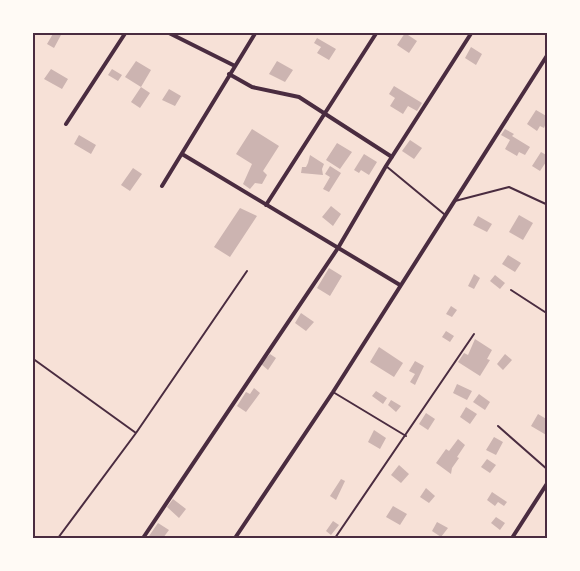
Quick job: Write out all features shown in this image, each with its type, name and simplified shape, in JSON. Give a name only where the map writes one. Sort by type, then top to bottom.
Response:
[{"type":"street","points":[[66,124],[126,32]]},
{"type":"street","points":[[167,32],[234,66]]},
{"type":"street","points":[[162,186],[256,32]]},
{"type":"street","points":[[266,205],[377,32]]},
{"type":"street","points":[[143,538],[338,248],[386,166],[472,32]]},
{"type":"street","points":[[235,538],[332,392],[548,54]]},
{"type":"street","points":[[229,74],[252,87],[299,97],[392,157]]},
{"type":"street","points":[[182,154],[400,285]]},
{"type":"street","points":[[512,538],[548,482]]},
{"type":"lane","points":[[386,166],[444,214]]},
{"type":"lane","points":[[453,202],[509,187],[548,205]]},
{"type":"lane","points":[[58,538],[136,433],[247,271]]},
{"type":"lane","points":[[511,290],[548,314]]},
{"type":"lane","points":[[335,538],[474,334]]},
{"type":"lane","points":[[32,358],[136,433]]},
{"type":"lane","points":[[332,392],[406,436]]},
{"type":"lane","points":[[498,426],[548,470]]},
{"type":"building","points":[[54,32],[61,35],[54,48],[47,44]]},
{"type":"building","points":[[405,33],[417,41],[409,53],[397,45]]},
{"type":"building","points":[[317,38],[336,49],[329,60],[317,53],[321,47],[314,43]]},
{"type":"building","points":[[471,47],[482,54],[476,65],[465,58]]},
{"type":"building","points":[[136,61],[151,70],[141,87],[125,77]]},
{"type":"building","points":[[277,61],[293,70],[285,82],[269,74]]},
{"type":"building","points":[[51,69],[68,79],[62,89],[44,79]]},
{"type":"building","points":[[112,69],[122,75],[118,81],[108,75]]},
{"type":"building","points":[[394,86],[422,103],[417,111],[408,106],[403,114],[390,106],[395,98],[389,94]]},
{"type":"building","points":[[141,87],[150,93],[140,108],[131,102]]},
{"type":"building","points":[[169,89],[181,96],[175,106],[162,100]]},
{"type":"building","points":[[536,110],[548,117],[544,128],[540,126],[537,131],[527,124]]},
{"type":"building","points":[[252,129],[279,146],[263,171],[267,175],[262,184],[255,183],[250,189],[243,184],[252,164],[236,154]]},
{"type":"building","points":[[505,129],[514,134],[512,136],[530,147],[525,155],[519,152],[517,156],[505,149],[510,140],[501,135]]},
{"type":"building","points":[[79,135],[96,145],[91,154],[74,144]]},
{"type":"building","points":[[410,140],[422,148],[414,159],[402,151]]},
{"type":"building","points":[[337,143],[352,152],[340,169],[326,160]]},
{"type":"building","points":[[541,152],[548,156],[548,159],[540,171],[532,166]]},
{"type":"building","points":[[364,154],[377,162],[369,175],[361,170],[359,173],[354,170]]},
{"type":"building","points":[[310,155],[324,164],[322,169],[323,175],[301,173],[302,167],[306,167],[308,163]]},
{"type":"building","points":[[330,166],[341,173],[329,192],[323,189],[330,177],[325,174]]},
{"type":"building","points":[[133,168],[142,174],[130,191],[121,185]]},
{"type":"building","points":[[331,206],[341,214],[333,226],[322,217]]},
{"type":"building","points":[[240,208],[257,216],[230,257],[214,247]]},
{"type":"building","points":[[519,215],[533,223],[523,240],[509,232]]},
{"type":"building","points":[[478,216],[492,224],[487,232],[473,225]]},
{"type":"building","points":[[508,255],[521,263],[515,272],[502,264]]},
{"type":"building","points":[[329,268],[342,276],[330,296],[317,288]]},
{"type":"building","points":[[474,274],[480,278],[474,289],[468,286]]},
{"type":"building","points":[[495,275],[505,283],[500,289],[490,281]]},
{"type":"building","points":[[451,306],[457,310],[452,317],[446,314]]},
{"type":"building","points":[[301,313],[314,322],[306,331],[295,323]]},
{"type":"building","points":[[446,331],[454,336],[450,342],[442,337]]},
{"type":"building","points":[[475,339],[492,350],[487,359],[490,360],[480,376],[458,362],[464,353],[468,355]]},
{"type":"building","points":[[379,347],[403,363],[394,377],[370,362]]},
{"type":"building","points":[[270,354],[276,358],[268,370],[261,364]]},
{"type":"building","points":[[505,354],[512,360],[503,370],[497,364]]},
{"type":"building","points":[[415,361],[424,366],[415,385],[410,382],[415,374],[409,371]]},
{"type":"building","points":[[457,384],[472,391],[467,400],[453,393]]},
{"type":"building","points":[[254,388],[260,393],[246,412],[237,406],[246,392],[250,394]]},
{"type":"building","points":[[376,391],[387,398],[383,404],[372,396]]},
{"type":"building","points":[[479,394],[490,402],[485,410],[473,402]]},
{"type":"building","points":[[391,400],[401,406],[396,412],[388,405]]},
{"type":"building","points":[[466,407],[477,414],[470,424],[460,417]]},
{"type":"building","points":[[426,413],[435,419],[428,430],[419,424]]},
{"type":"building","points":[[538,414],[548,420],[548,436],[531,426]]},
{"type":"building","points":[[374,430],[386,438],[380,449],[368,442]]},
{"type":"building","points":[[494,437],[503,442],[496,455],[486,450]]},
{"type":"building","points":[[458,439],[465,445],[457,457],[459,458],[452,468],[451,474],[436,463],[446,449],[449,451]]},
{"type":"building","points":[[487,459],[496,465],[490,473],[481,467]]},
{"type":"building","points":[[399,465],[409,474],[401,483],[391,475]]},
{"type":"building","points":[[341,479],[345,481],[336,500],[330,496]]},
{"type":"building","points":[[426,488],[435,496],[429,503],[420,497]]},
{"type":"building","points":[[492,492],[507,502],[504,506],[498,502],[495,506],[487,500]]},
{"type":"building","points":[[173,499],[186,509],[179,518],[167,507]]},
{"type":"building","points":[[393,506],[407,514],[400,525],[386,517]]},
{"type":"building","points":[[496,517],[505,523],[500,530],[491,523]]},
{"type":"building","points":[[333,521],[339,525],[331,535],[326,531]]},
{"type":"building","points":[[437,522],[448,528],[441,537],[432,531]]},
{"type":"building","points":[[158,523],[169,530],[163,538],[149,536]]}]
